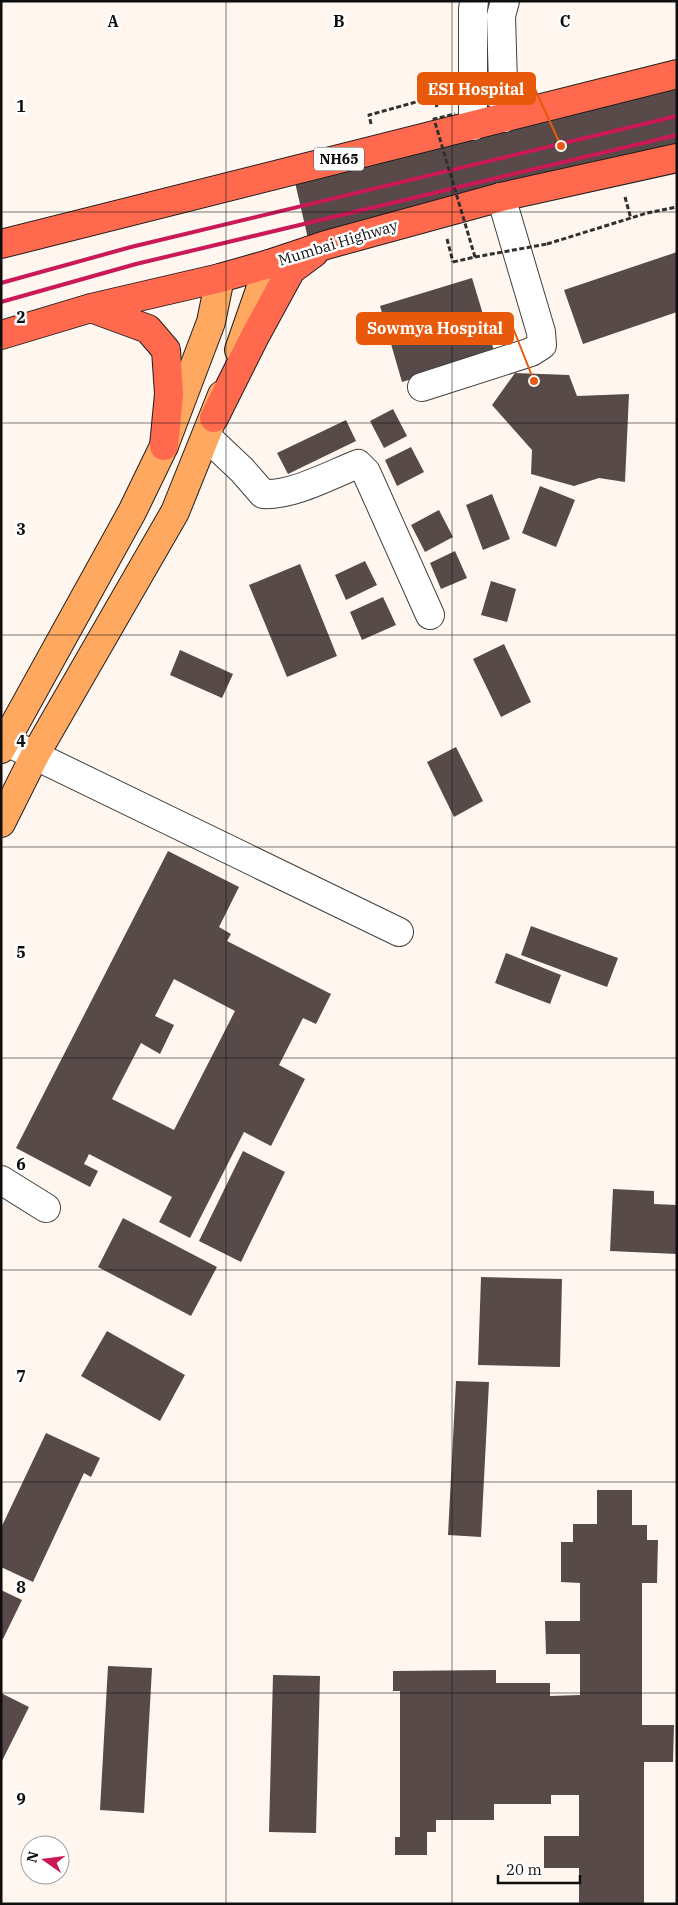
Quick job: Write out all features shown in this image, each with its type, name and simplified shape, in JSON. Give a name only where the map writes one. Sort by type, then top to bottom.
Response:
[{"type":"highway","name":"NH65","points":[[1,244],[464,120],[504,118],[677,74]]},
{"type":"highway","name":"Mumbai Highway","points":[[1,335],[91,308],[220,278],[326,245],[501,197],[677,158]]},
{"type":"highway","points":[[210,427],[255,336],[291,270],[326,245]]},
{"type":"highway","points":[[91,308],[148,329],[166,350],[169,394],[164,446]]},
{"type":"main road","points":[[1,823],[35,756],[175,512],[210,427],[269,264]]},
{"type":"main road","points":[[3,745],[132,512],[164,446],[211,322],[220,278]]},
{"type":"street","points":[[464,120],[474,1]]},
{"type":"street","points":[[504,118],[501,16],[505,1]]},
{"type":"street","points":[[422,387],[531,352],[542,345],[541,332],[501,197]]},
{"type":"street","points":[[210,427],[262,494],[274,495],[291,490],[358,464],[366,472],[430,615]]},
{"type":"street","points":[[3,745],[35,756],[399,932]]},
{"type":"street","points":[[1,1180],[46,1208]]},
{"type":"path","points":[[464,120],[434,120],[475,257]]},
{"type":"path","points":[[453,262],[547,244],[647,213],[677,207]]},
{"type":"building","points":[[677,74],[677,170],[312,256],[291,165]]},
{"type":"building","points":[[677,252],[677,312],[583,344],[564,290]]},
{"type":"building","points":[[472,278],[495,354],[402,382],[380,306]]},
{"type":"building","points":[[515,373],[569,375],[577,396],[629,394],[625,482],[599,478],[574,486],[531,474],[532,450],[492,405]]},
{"type":"building","points":[[393,409],[407,436],[384,448],[370,421]]},
{"type":"building","points":[[346,420],[356,441],[288,474],[277,453]]},
{"type":"building","points":[[411,447],[424,472],[397,486],[385,460]]},
{"type":"building","points":[[540,486],[575,500],[556,547],[522,533]]},
{"type":"building","points":[[492,494],[510,539],[483,550],[466,505]]},
{"type":"building","points":[[439,510],[453,537],[425,552],[411,525]]},
{"type":"building","points":[[455,551],[467,578],[441,589],[430,563]]},
{"type":"building","points":[[365,561],[377,585],[346,600],[335,575]]},
{"type":"building","points":[[300,564],[337,656],[287,677],[249,585]]},
{"type":"building","points":[[491,581],[516,589],[507,622],[481,615]]},
{"type":"building","points":[[383,597],[396,625],[362,640],[350,612]]},
{"type":"building","points":[[504,644],[531,702],[501,717],[473,659]]},
{"type":"building","points":[[180,650],[233,674],[222,698],[170,675]]},
{"type":"building","points":[[456,747],[483,801],[454,817],[427,762]]},
{"type":"building","points":[[168,851],[239,887],[219,927],[231,934],[227,941],[331,994],[316,1024],[303,1018],[279,1065],[305,1079],[271,1146],[244,1132],[190,1238],[159,1222],[172,1197],[89,1154],[84,1164],[98,1171],[90,1187],[16,1148]],"holes":[[[174,979],[235,1011],[174,1130],[112,1099],[141,1043],[160,1054],[174,1025],[155,1016]]]},
{"type":"building","points":[[531,926],[618,958],[607,987],[521,955]]},
{"type":"building","points":[[506,953],[561,975],[550,1004],[495,983]]},
{"type":"building","points":[[243,1151],[285,1172],[241,1262],[199,1241]]},
{"type":"building","points":[[613,1189],[654,1191],[654,1204],[677,1205],[677,1254],[610,1251]]},
{"type":"building","points":[[123,1218],[217,1267],[191,1316],[98,1267]]},
{"type":"building","points":[[481,1277],[562,1279],[560,1367],[478,1365]]},
{"type":"building","points":[[107,1331],[185,1375],[160,1421],[81,1376]]},
{"type":"building","points":[[456,1381],[489,1382],[481,1537],[448,1535]]},
{"type":"building","points":[[46,1433],[100,1458],[91,1477],[84,1473],[33,1582],[1,1567],[1,1528]]},
{"type":"building","points":[[597,1490],[632,1490],[632,1525],[647,1525],[647,1540],[658,1540],[657,1583],[642,1583],[642,1725],[674,1725],[673,1762],[644,1762],[644,1904],[579,1904],[579,1868],[544,1868],[544,1836],[579,1836],[579,1795],[551,1795],[551,1804],[494,1804],[494,1820],[436,1820],[436,1832],[427,1832],[427,1855],[395,1855],[395,1837],[400,1837],[400,1691],[393,1691],[393,1671],[496,1670],[496,1683],[550,1683],[550,1696],[580,1695],[580,1654],[546,1654],[545,1621],[580,1621],[580,1583],[561,1582],[561,1542],[573,1542],[573,1524],[597,1524]]},
{"type":"building","points":[[1,1590],[22,1600],[3,1639],[1,1638]]},
{"type":"building","points":[[108,1666],[152,1668],[144,1813],[100,1810]]},
{"type":"building","points":[[273,1675],[320,1676],[316,1833],[269,1832]]},
{"type":"building","points":[[1,1693],[29,1707],[1,1763]]},
{"type":"railway","points":[[1,283],[131,247],[677,116]]},
{"type":"railway","points":[[1,302],[136,264],[677,135]]},
{"type":"place","name":"ESI Hospital","points":[[561,146]]},
{"type":"place","name":"Sowmya Hospital","points":[[534,381]]}]
